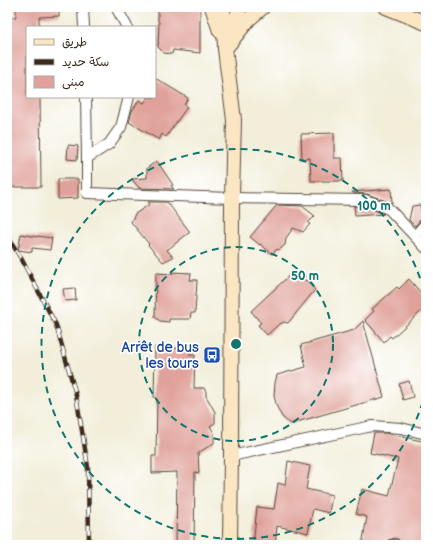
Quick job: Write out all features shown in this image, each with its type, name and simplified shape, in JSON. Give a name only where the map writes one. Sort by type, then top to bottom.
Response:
[{"type":"street","points":[[83,7],[84,26]]},
{"type":"street","points":[[116,7],[126,26]]},
{"type":"street","points":[[212,7],[225,49]]},
{"type":"street","points":[[223,7],[225,49],[234,120],[232,198],[230,545]]},
{"type":"street","points":[[225,49],[240,7]]},
{"type":"street","points":[[225,49],[249,19],[263,7]]},
{"type":"street","points":[[386,7],[426,23]]},
{"type":"street","points":[[86,98],[87,193],[232,198],[365,200],[389,209],[426,248]]},
{"type":"street","points":[[87,158],[109,144],[121,127],[129,98]]},
{"type":"street","points":[[415,236],[426,223]]},
{"type":"street","points":[[231,456],[372,426],[402,428],[426,434]]},
{"type":"building","points":[[16,7],[59,7],[59,16],[39,17],[39,26],[26,26],[26,98],[40,98],[41,187],[7,187],[7,17],[16,17]]},
{"type":"building","points":[[158,7],[200,8],[200,53],[173,50],[172,54],[164,53],[158,47]]},
{"type":"building","points":[[156,79],[188,98],[184,105],[187,107],[166,137],[162,134],[159,140],[129,122],[132,111],[139,100],[144,103],[147,98],[156,98]]},
{"type":"building","points":[[334,133],[334,158],[342,158],[343,181],[311,181],[310,158],[302,159],[301,134]]},
{"type":"building","points":[[68,145],[78,146],[77,160],[67,159]]},
{"type":"building","points":[[157,161],[173,185],[171,186],[174,189],[139,188],[132,179],[147,178],[147,168]]},
{"type":"building","points":[[58,179],[78,179],[78,198],[58,199]]},
{"type":"building","points":[[391,189],[392,203],[367,194],[352,192]]},
{"type":"building","points":[[148,202],[167,202],[190,232],[167,250],[173,257],[163,262],[131,222],[135,214],[150,204]]},
{"type":"building","points":[[277,205],[302,206],[315,216],[308,223],[310,224],[303,232],[293,228],[286,238],[285,245],[279,250],[277,249],[272,254],[250,237]]},
{"type":"building","points":[[420,205],[422,215],[421,219],[415,226],[409,220],[412,206]]},
{"type":"building","points":[[354,206],[364,206],[384,214],[355,216]]},
{"type":"building","points":[[21,234],[52,238],[50,250],[32,248],[32,252],[18,250]]},
{"type":"building","points":[[294,271],[306,281],[307,280],[315,290],[288,323],[284,322],[278,325],[267,335],[258,325],[261,323],[251,311]]},
{"type":"building","points":[[171,272],[191,273],[190,280],[197,280],[195,313],[191,313],[190,319],[169,319],[169,322],[160,321],[155,317],[156,273],[173,274]]},
{"type":"building","points":[[409,279],[426,299],[426,307],[392,338],[390,336],[384,342],[365,320],[374,311],[372,309],[397,287],[399,289]]},
{"type":"building","points":[[75,288],[76,300],[65,301],[63,289]]},
{"type":"building","points":[[363,321],[384,397],[290,424],[282,417],[274,396],[277,375],[306,367],[301,345],[354,330]]},
{"type":"building","points":[[155,347],[190,349],[190,355],[195,355],[194,388],[204,388],[206,396],[215,412],[215,423],[210,426],[214,433],[214,443],[198,453],[199,473],[195,472],[194,545],[176,545],[177,472],[152,473],[152,456],[156,456],[157,399],[154,397]]},
{"type":"building","points":[[409,381],[413,397],[403,400],[399,384]]},
{"type":"building","points":[[374,433],[385,433],[426,442],[426,519],[420,545],[401,545],[400,541],[395,538],[388,540],[386,545],[362,545],[367,517],[356,514],[362,489],[389,496],[398,459],[370,453]]},
{"type":"building","points":[[288,461],[310,466],[306,489],[332,495],[329,513],[313,509],[308,533],[277,526],[275,545],[253,545],[257,507],[274,509],[278,483],[285,485]]},
{"type":"railway","points":[[7,235],[22,260],[56,325],[76,395],[88,467],[89,545]]},
{"type":"place","name":"Arrêt de bus les tours","points":[[212,355]]}]
